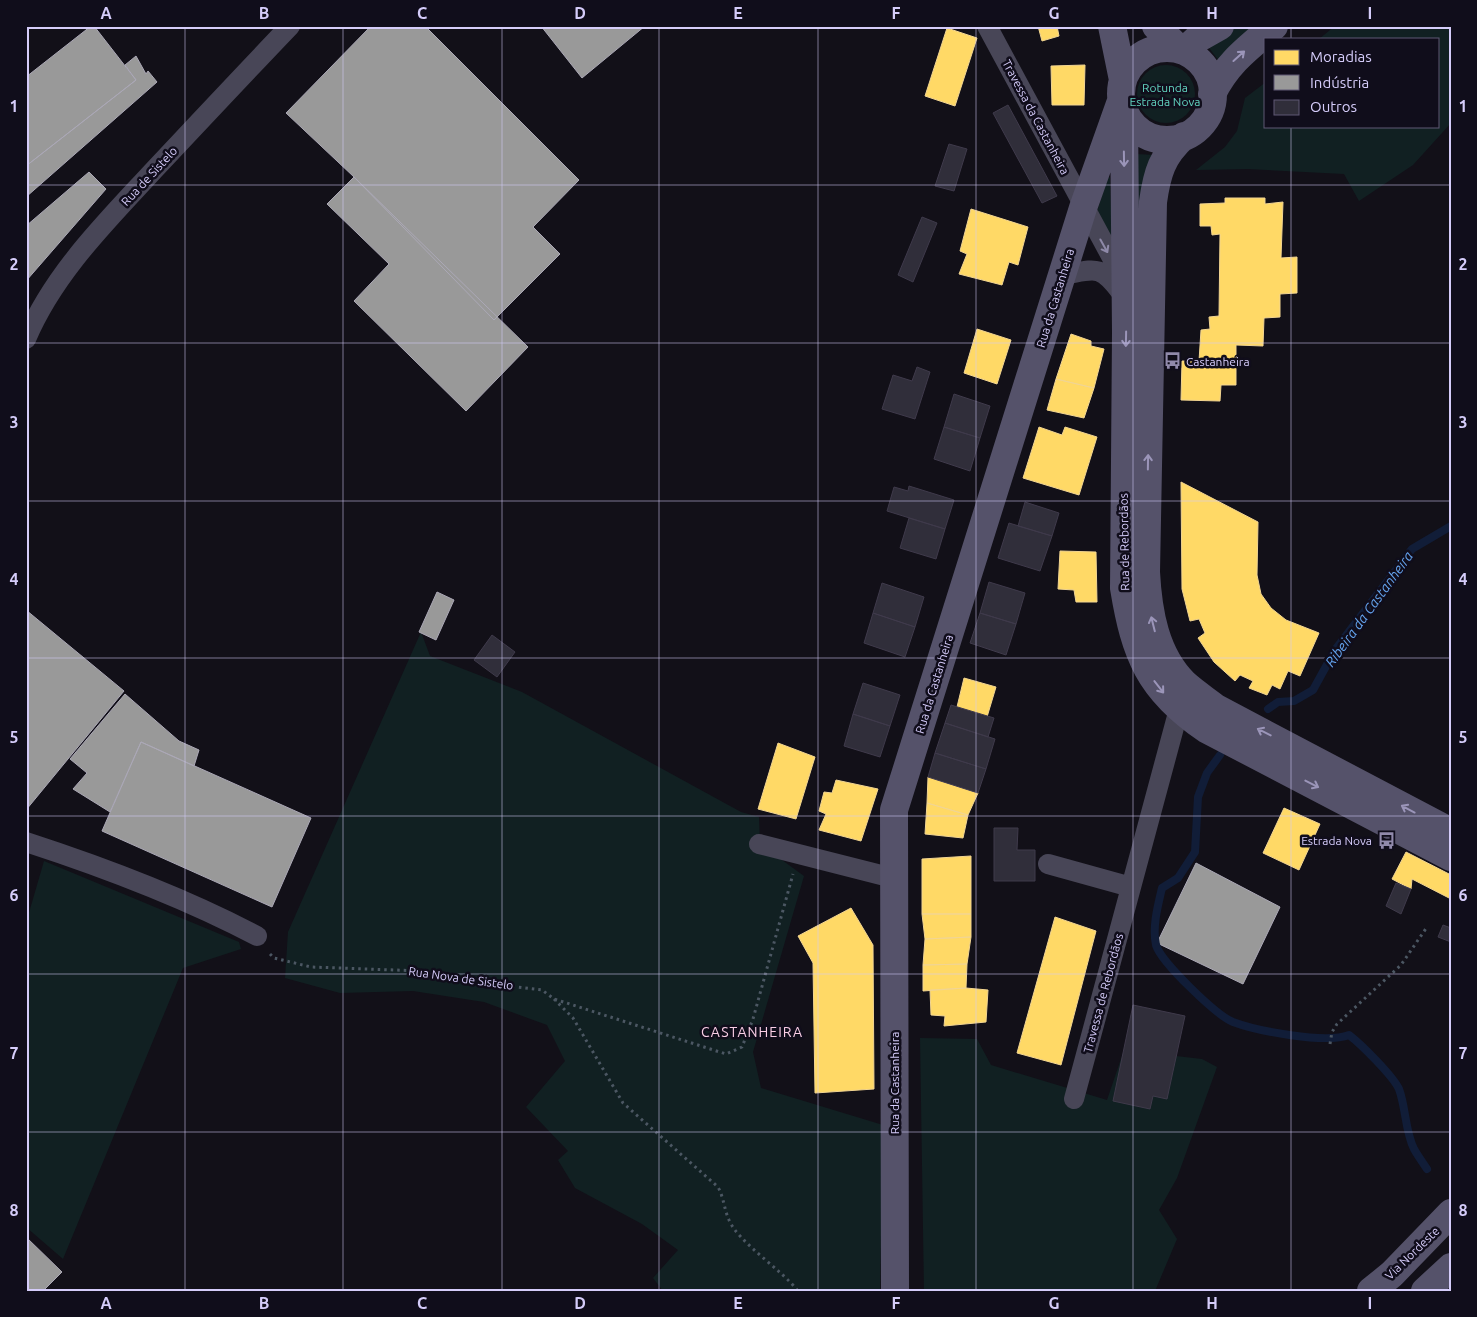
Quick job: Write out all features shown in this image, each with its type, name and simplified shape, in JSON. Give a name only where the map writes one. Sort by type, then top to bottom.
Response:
[{"type":"main road","name":"Rua de Rebordãos","points":[[1112,26],[1123,97],[1126,291],[1124,588],[1130,628],[1143,662],[1158,687],[1179,709],[1206,729],[1451,857]]},
{"type":"main road","points":[[1156,26],[1181,49],[1205,69],[1209,76],[1212,94],[1210,110],[1205,119],[1193,132],[1166,140],[1149,136],[1134,126],[1123,97],[1126,71],[1139,57],[1154,49],[1181,49],[1220,26]]},
{"type":"main road","points":[[1212,94],[1221,76],[1234,60],[1274,26]]},
{"type":"main road","name":"Rua da Castanheira","points":[[895,1291],[894,810],[1083,208],[1123,97]]},
{"type":"main road","name":"Rua de Rebordãos","points":[[1184,136],[1169,150],[1157,177],[1153,202],[1146,572],[1148,600],[1153,627],[1165,658],[1184,683],[1216,708],[1451,832]]},
{"type":"main road","name":"Via Nordeste","points":[[1371,1291],[1392,1274],[1451,1213]]},
{"type":"main road","points":[[1425,1291],[1451,1267]]},
{"type":"street","name":"Rua de Sistelo","points":[[26,339],[32,325],[60,278],[92,237],[290,26]]},
{"type":"street","name":"Travessa da Castanheira","points":[[987,26],[1126,291]]},
{"type":"street","points":[[1062,275],[1101,271],[1126,291]]},
{"type":"street","name":"Travessa de Rebordãos","points":[[1074,1099],[1179,709]]},
{"type":"street","points":[[26,842],[101,866],[215,913],[257,936]]},
{"type":"street","points":[[760,844],[893,878]]},
{"type":"street","points":[[1048,864],[1131,888]]},
{"type":"path","name":"Rua Nova de Sistelo","points":[[257,936],[262,947],[274,958],[311,967],[422,971],[437,977],[542,990],[554,999],[726,1054],[742,1047],[753,1019],[799,854]]},
{"type":"path","points":[[1330,1044],[1332,1032],[1337,1024],[1401,965],[1427,927]]},
{"type":"path","points":[[554,999],[573,1018],[624,1103],[718,1187],[725,1200],[729,1221],[743,1238],[790,1280],[798,1291]]},
{"type":"green space","points":[[1239,26],[1256,26],[1219,61],[1207,45]]},
{"type":"green space","points":[[1335,26],[1451,26],[1451,123],[1413,165],[1359,201],[1344,174],[1248,169],[1196,170],[1225,147],[1237,131],[1245,98],[1264,84],[1264,128],[1440,128],[1440,38],[1320,38]]},
{"type":"green space","name":"Rotunda Estrada Nova","points":[[1166,65],[1177,67],[1190,78],[1195,94],[1193,105],[1182,118],[1166,123],[1155,121],[1142,110],[1137,94],[1139,83],[1150,70]]},
{"type":"green space","points":[[1136,154],[1155,155],[1141,314]]},
{"type":"green space","points":[[1108,176],[1110,178],[1112,239],[1095,218]]},
{"type":"green space","points":[[421,632],[430,656],[522,692],[741,812],[759,817],[760,844],[804,876],[753,1052],[761,1088],[883,1125],[880,1291],[663,1291],[653,1278],[678,1250],[642,1224],[575,1188],[558,1160],[568,1151],[526,1107],[565,1061],[547,1025],[484,1002],[413,991],[340,993],[285,978],[288,932]]},
{"type":"green space","points":[[44,861],[239,942],[241,949],[183,968],[63,1259],[26,1227],[26,923]]},
{"type":"green space","points":[[920,1038],[977,1039],[991,1065],[1107,1100],[1124,1050],[1202,1059],[1217,1067],[1177,1178],[1159,1210],[1177,1239],[1155,1291],[924,1291]]},
{"type":"building: Moradias","points":[[1038,26],[1057,26],[1059,36],[1042,41]]},
{"type":"building: Moradias","points":[[947,28],[977,38],[955,106],[925,96]]},
{"type":"building: Moradias","points":[[1085,65],[1084,105],[1052,105],[1051,66]]},
{"type":"building: Moradias","points":[[1225,198],[1265,198],[1265,204],[1283,202],[1281,258],[1297,257],[1297,293],[1280,294],[1280,317],[1264,318],[1263,346],[1236,345],[1236,385],[1221,385],[1220,401],[1181,400],[1182,361],[1199,361],[1201,330],[1210,329],[1209,317],[1219,316],[1220,234],[1212,235],[1211,226],[1200,226],[1200,204],[1225,203]]},
{"type":"building: Moradias","points":[[971,209],[1028,227],[1018,265],[1009,262],[1002,285],[959,274],[967,254],[960,251]]},
{"type":"building: Moradias","points":[[977,329],[1011,340],[997,384],[964,373]]},
{"type":"building: Moradias","points":[[1071,334],[1091,341],[1091,346],[1104,349],[1094,388],[1056,379]]},
{"type":"building: Moradias","points":[[1056,379],[1094,388],[1084,418],[1047,410]]},
{"type":"building: Moradias","points":[[1039,427],[1062,435],[1065,427],[1097,437],[1079,495],[1023,478]]},
{"type":"building: Moradias","points":[[1181,482],[1258,522],[1257,575],[1261,594],[1271,608],[1286,620],[1319,633],[1300,676],[1288,671],[1280,689],[1272,685],[1267,695],[1249,688],[1253,681],[1240,675],[1235,681],[1214,662],[1198,638],[1205,633],[1199,619],[1190,621],[1182,589]]},
{"type":"building: Moradias","points":[[1060,551],[1096,552],[1097,602],[1076,602],[1074,590],[1058,589]]},
{"type":"building: Moradias","points":[[964,678],[996,687],[987,717],[957,707]]},
{"type":"building: Moradias","points":[[778,743],[815,757],[796,819],[758,809]]},
{"type":"building: Moradias","points":[[928,777],[978,793],[968,815],[927,803]]},
{"type":"building: Moradias","points":[[836,780],[878,789],[861,841],[819,830],[826,814],[819,811],[824,792],[832,793]]},
{"type":"building: Moradias","points":[[927,803],[968,815],[963,838],[925,834]]},
{"type":"building: Moradias","points":[[1284,808],[1320,824],[1299,870],[1263,853]]},
{"type":"building: Moradias","points":[[1406,852],[1451,875],[1451,899],[1412,879],[1411,889],[1392,879]]},
{"type":"building: Moradias","points":[[971,856],[971,914],[922,914],[922,859]]},
{"type":"building: Moradias","points":[[851,908],[873,945],[874,1089],[815,1093],[813,963],[798,936]]},
{"type":"building: Moradias","points":[[922,914],[971,914],[971,937],[925,939]]},
{"type":"building: Moradias","points":[[1055,917],[1096,931],[1061,1065],[1017,1053]]},
{"type":"building: Moradias","points":[[971,937],[967,964],[923,965],[925,939]]},
{"type":"building: Moradias","points":[[967,964],[966,988],[923,991],[923,965]]},
{"type":"building: Moradias","points":[[966,988],[988,990],[986,1022],[944,1026],[945,1016],[931,1015],[930,990]]},
{"type":"building: Indústria","points":[[91,26],[94,26],[136,80],[26,166],[26,77]]},
{"type":"building: Indústria","points":[[371,26],[425,26],[579,180],[533,227],[560,254],[494,320],[354,177],[286,113]]},
{"type":"building: Indústria","points":[[541,26],[645,26],[582,78]]},
{"type":"building: Indústria","points":[[136,56],[146,74],[148,71],[157,82],[26,197],[26,166],[136,80],[125,65]]},
{"type":"building: Indústria","points":[[89,172],[106,189],[26,281],[26,226]]},
{"type":"building: Indústria","points":[[354,177],[528,347],[466,411],[354,301],[389,264],[327,204]]},
{"type":"building: Indústria","points":[[437,592],[454,600],[436,640],[419,632]]},
{"type":"building: Indústria","points":[[26,610],[124,691],[26,810]]},
{"type":"building: Indústria","points":[[125,694],[179,741],[199,750],[194,766],[141,742],[110,812],[73,789],[87,773],[70,759]]},
{"type":"building: Indústria","points":[[141,742],[311,818],[272,907],[102,831]]},
{"type":"building: Indústria","points":[[1196,863],[1280,907],[1243,984],[1157,943]]},
{"type":"building: Indústria","points":[[26,1237],[62,1272],[43,1291],[26,1291]]},
{"type":"building: Outros","points":[[1008,105],[1057,196],[1042,203],[993,113]]},
{"type":"building: Outros","points":[[949,144],[967,149],[954,191],[935,186]]},
{"type":"building: Outros","points":[[922,217],[937,223],[913,282],[898,275]]},
{"type":"building: Outros","points":[[917,367],[930,372],[915,419],[882,409],[893,375],[912,381]]},
{"type":"building: Outros","points":[[954,394],[990,406],[980,438],[944,427]]},
{"type":"building: Outros","points":[[944,427],[980,438],[970,471],[934,459]]},
{"type":"building: Outros","points":[[909,486],[954,500],[945,529],[887,511],[894,487],[908,491]]},
{"type":"building: Outros","points":[[1025,502],[1059,513],[1052,536],[1018,526]]},
{"type":"building: Outros","points":[[909,518],[945,529],[936,559],[900,548]]},
{"type":"building: Outros","points":[[1009,523],[1052,536],[1040,571],[998,558]]},
{"type":"building: Outros","points":[[989,582],[1025,593],[1016,624],[980,613]]},
{"type":"building: Outros","points":[[882,583],[924,597],[915,627],[873,613]]},
{"type":"building: Outros","points":[[873,613],[915,627],[905,657],[864,643]]},
{"type":"building: Outros","points":[[980,613],[1016,624],[1006,655],[970,643]]},
{"type":"building: Outros","points":[[492,635],[515,652],[497,677],[474,660]]},
{"type":"building: Outros","points":[[863,683],[900,695],[890,726],[853,714]]},
{"type":"building: Outros","points":[[951,705],[994,718],[988,737],[945,723]]},
{"type":"building: Outros","points":[[853,714],[890,726],[880,757],[844,746]]},
{"type":"building: Outros","points":[[945,723],[995,739],[986,769],[935,753]]},
{"type":"building: Outros","points":[[935,753],[986,769],[978,793],[928,777]]},
{"type":"building: Outros","points":[[994,828],[1018,828],[1017,850],[1035,850],[1035,881],[994,881]]},
{"type":"building: Outros","points":[[1396,883],[1411,889],[1401,914],[1386,906]]},
{"type":"building: Outros","points":[[1443,925],[1451,928],[1451,942],[1438,937]]},
{"type":"building: Outros","points":[[1133,1005],[1185,1016],[1167,1099],[1153,1096],[1150,1109],[1113,1101]]},
{"type":"waterway","name":"Ribeira da Castanheira","points":[[1268,709],[1278,702],[1294,701],[1313,690],[1335,650],[1412,549],[1451,526]]},
{"type":"waterway","name":"Ribeira da Castanheira","points":[[1220,755],[1207,773],[1198,797],[1195,852],[1178,878],[1162,888],[1155,924],[1156,945],[1160,953],[1178,975],[1214,1009],[1233,1022],[1291,1035],[1324,1038],[1349,1035],[1354,1039],[1396,1083],[1403,1104],[1411,1142],[1427,1169]]},
{"type":"place","name":"Castanheira","points":[[1172,361]]},
{"type":"place","name":"Estrada Nova","points":[[1386,840]]},
{"type":"district","name":"CASTANHEIRA","points":[[752,1032]]}]
